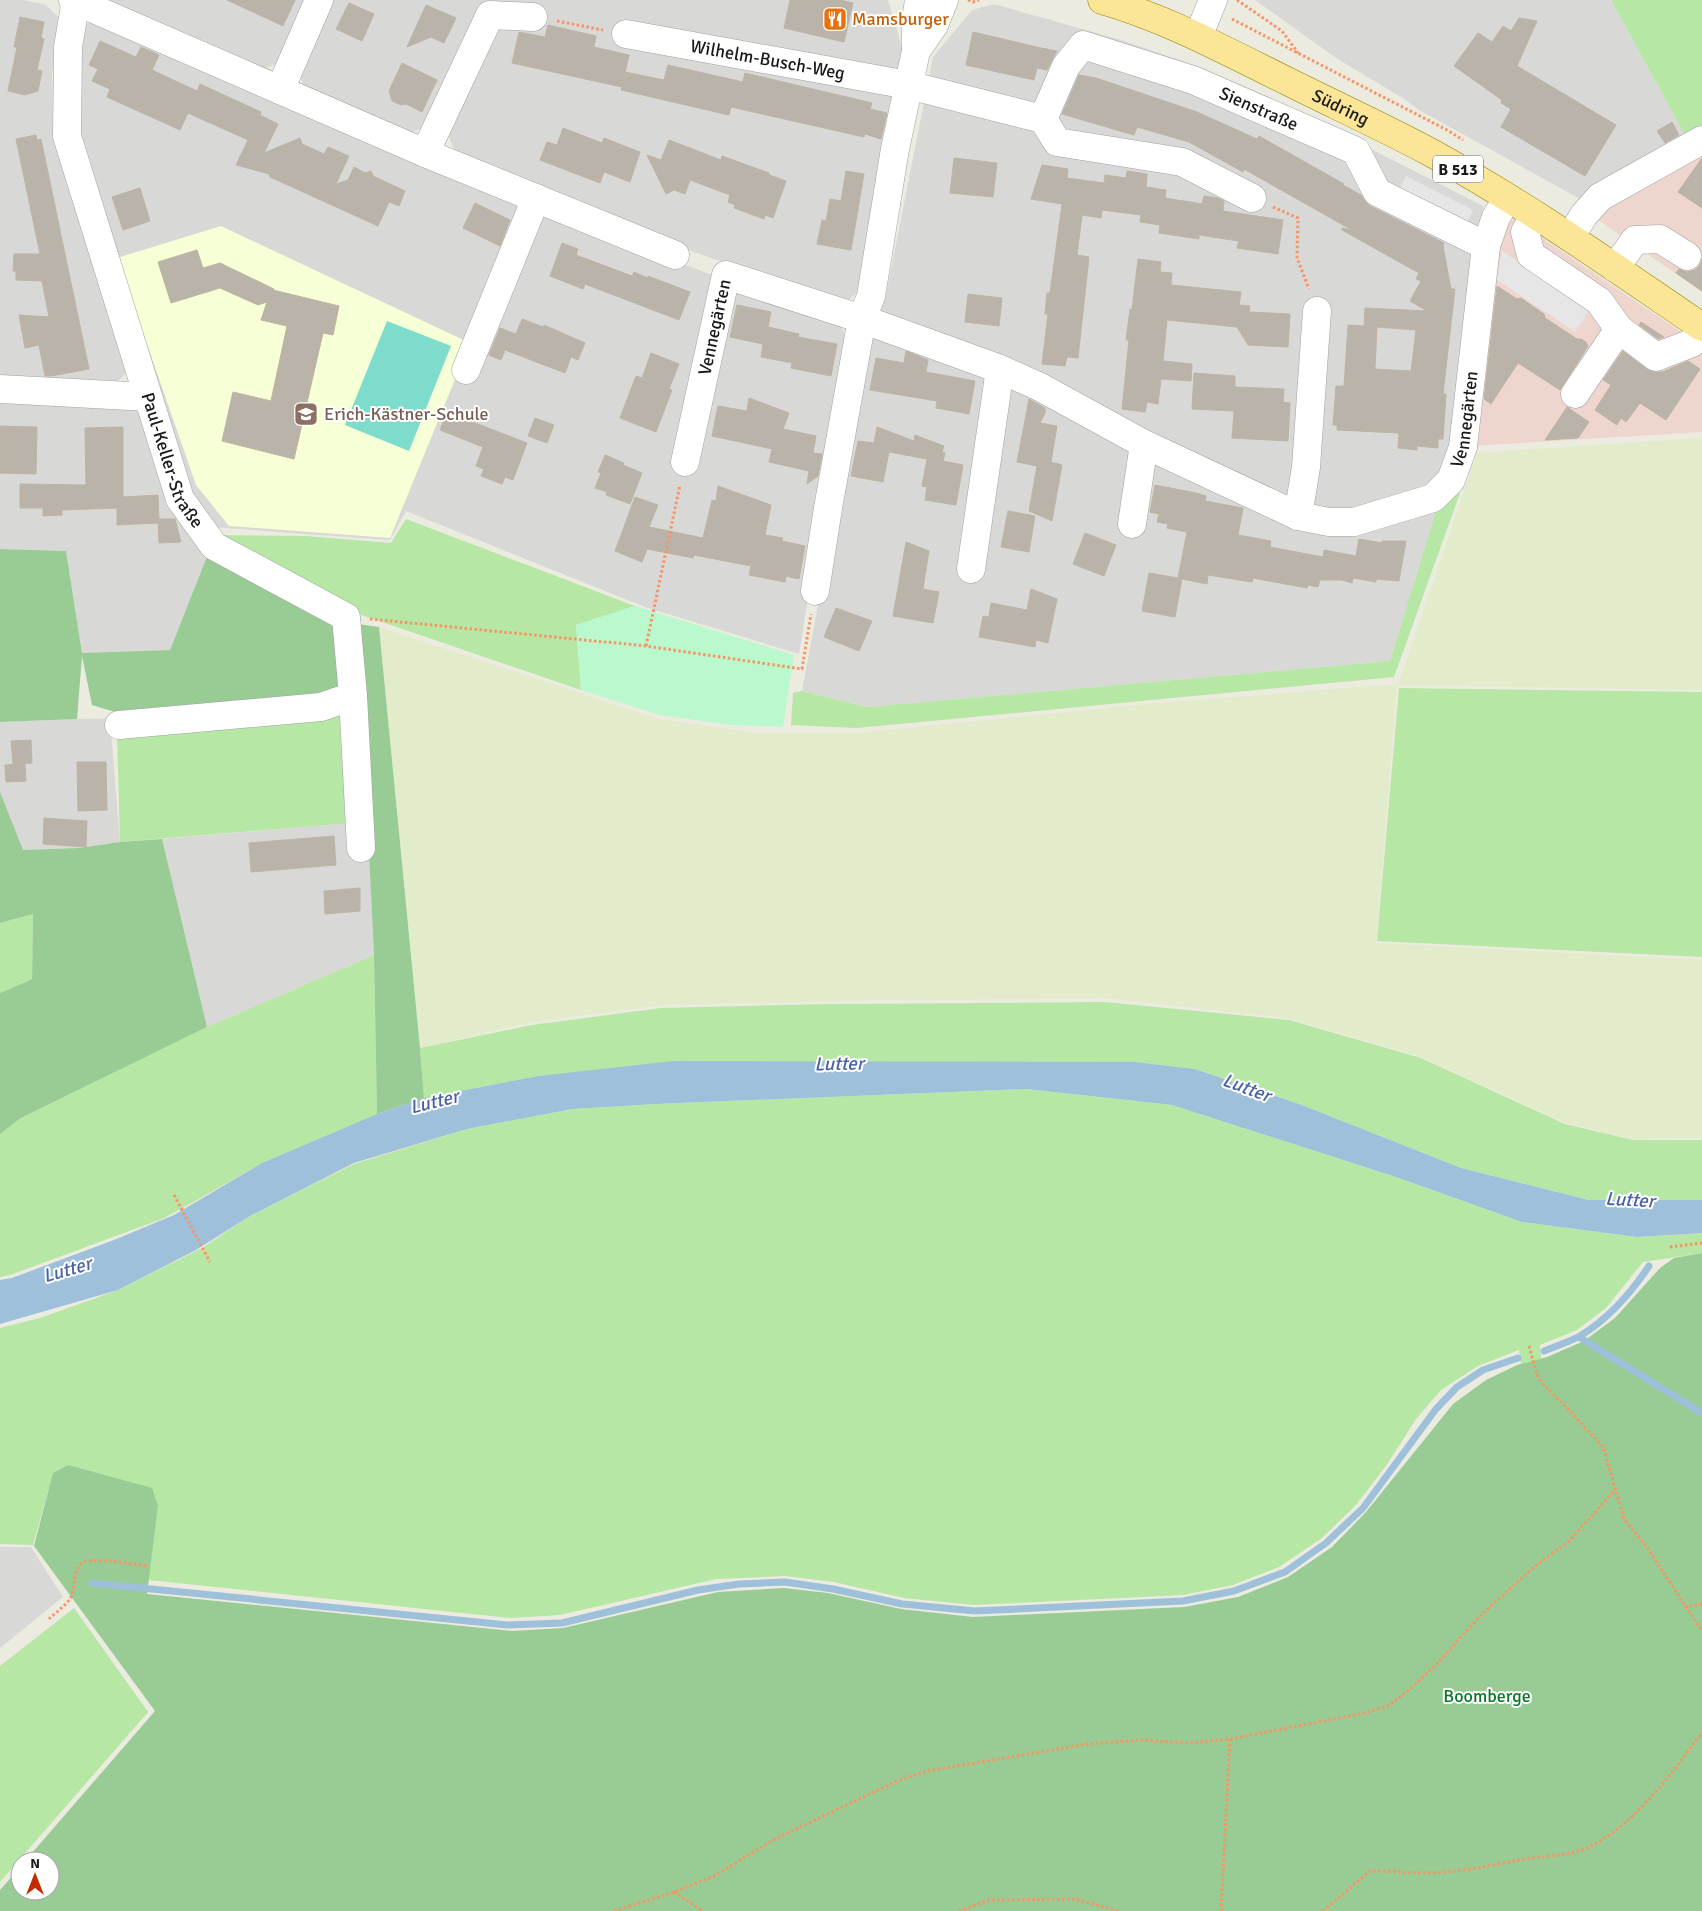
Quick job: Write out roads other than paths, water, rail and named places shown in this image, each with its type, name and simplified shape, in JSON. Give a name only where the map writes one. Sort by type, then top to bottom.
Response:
[{"type":"main road","name":"Südring","points":[[1102,0],[1143,7],[1198,37],[1428,151],[1570,237],[1702,328]]},
{"type":"street","points":[[75,0],[425,152],[675,255]]},
{"type":"street","name":"Paul-Keller-Straße","points":[[75,0],[68,47],[67,136],[180,499],[214,546],[346,617],[353,696]]},
{"type":"street","points":[[280,90],[320,0]]},
{"type":"street","points":[[815,591],[862,319],[871,296],[895,149],[916,51],[916,20],[919,0]]},
{"type":"street","points":[[916,51],[934,25],[944,0]]},
{"type":"street","points":[[1198,37],[1211,4]]},
{"type":"street","points":[[425,152],[490,15],[533,17]]},
{"type":"street","name":"Wilhelm-Busch-Weg","points":[[626,34],[908,85]]},
{"type":"street","name":"Sienstraße","points":[[1043,119],[1066,66],[1083,45],[1193,80],[1356,151],[1377,192],[1486,246]]},
{"type":"street","points":[[908,85],[1043,119],[1057,142],[1182,162],[1252,198]]},
{"type":"street","points":[[1570,237],[1584,215],[1600,197],[1702,140]]},
{"type":"street","points":[[466,370],[536,198]]},
{"type":"street","name":"Vennegärten","points":[[684,462],[726,275],[862,319],[1000,369],[1040,387],[1144,444],[1298,516],[1329,522],[1354,522],[1433,498],[1451,480],[1463,447],[1486,246],[1496,217],[1508,198]]},
{"type":"street","points":[[1535,215],[1525,232],[1531,255],[1599,301],[1619,329],[1656,357],[1692,343],[1702,328]]},
{"type":"street","points":[[1615,268],[1635,240],[1660,239],[1687,256]]},
{"type":"street","points":[[1298,516],[1306,467],[1317,311]]},
{"type":"street","points":[[1575,394],[1619,329]]},
{"type":"street","points":[[971,569],[1000,369]]},
{"type":"street","points":[[0,389],[148,397]]},
{"type":"street","points":[[1132,524],[1144,444]]},
{"type":"street","points":[[119,725],[321,707],[353,696],[361,848]]},
{"type":"water","name":"Lutter","points":[[674,1061],[1136,1062],[1195,1069],[1302,1105],[1461,1168],[1589,1200],[1702,1200],[1702,1233],[1637,1237],[1522,1222],[1396,1177],[1172,1105],[1027,1089],[655,1104],[572,1109],[467,1129],[354,1163],[250,1216],[196,1250],[118,1290],[0,1324],[0,1280],[12,1278],[114,1240],[174,1215],[262,1163],[377,1114],[424,1098],[538,1076]]},
{"type":"waterway","points":[[1544,1351],[1580,1336],[1600,1322],[1627,1296],[1649,1266]]},
{"type":"waterway","points":[[1579,1337],[1702,1413]]},
{"type":"waterway","points":[[92,1583],[507,1625],[562,1623],[698,1590],[739,1584],[785,1582],[833,1589],[902,1604],[975,1611],[1183,1601],[1234,1591],[1285,1572],[1326,1543],[1363,1508],[1436,1409],[1457,1387],[1483,1370],[1518,1358]]},
{"type":"place","name":"Mamsburger","points":[[835,19]]},
{"type":"place","name":"Erich-Kästner-Schule","points":[[306,414]]},
{"type":"park label","name":"Boomberge","points":[[1487,1696]]}]
